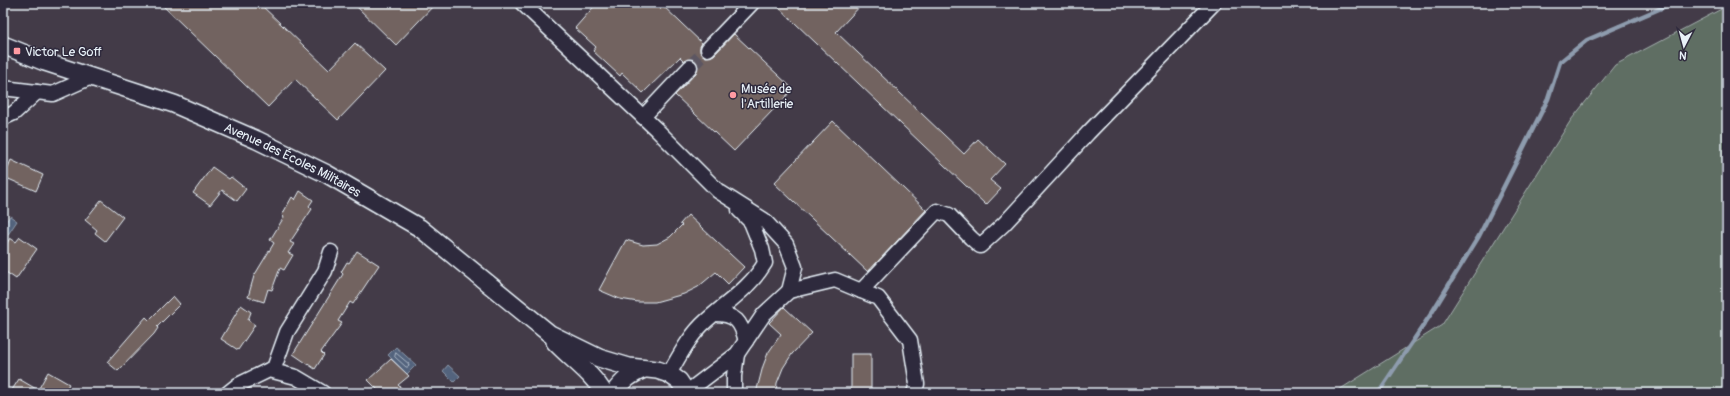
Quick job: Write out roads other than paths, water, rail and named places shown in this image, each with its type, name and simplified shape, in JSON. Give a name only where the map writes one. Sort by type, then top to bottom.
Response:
[{"type":"street","points":[[522,3],[643,117],[751,222],[762,249],[765,263],[758,275],[742,292],[705,322],[686,345],[669,374],[680,381],[687,392],[738,354]]},
{"type":"street","points":[[708,49],[752,3]]},
{"type":"street","points":[[861,291],[937,211],[949,215],[980,246],[1004,224],[1088,133],[1214,3]]},
{"type":"street","name":"Avenue des Écoles Militaires","points":[[3,45],[45,62],[174,104],[257,140],[327,174],[420,228],[550,334],[564,351],[583,367],[596,381],[604,393]]},
{"type":"street","points":[[643,117],[690,67]]},
{"type":"street","points":[[3,88],[53,94],[91,77]]},
{"type":"street","points":[[3,118],[14,114],[37,92]]},
{"type":"street","points":[[718,191],[764,220],[786,244],[795,267],[789,291]]},
{"type":"street","points":[[273,371],[287,332],[325,271],[331,252]]},
{"type":"street","points":[[734,393],[734,376],[738,354],[764,314],[789,291],[835,280],[878,298],[910,340],[917,384],[914,393]]},
{"type":"street","points":[[715,314],[726,314],[736,319],[742,328],[746,341]]},
{"type":"street","name":"Avenue des Écoles Militaires","points":[[550,334],[599,358],[629,367],[657,370],[669,374]]},
{"type":"street","points":[[614,393],[621,382],[632,374],[644,369]]},
{"type":"street","points":[[228,393],[238,384],[269,370],[296,377],[323,393]]},
{"type":"water","points":[[10,216],[17,221],[7,236],[3,236],[3,226]]},
{"type":"water","points":[[396,347],[416,365],[407,374],[388,355]]},
{"type":"water","points":[[448,365],[460,376],[454,382],[443,371]]},
{"type":"waterway","points":[[1378,393],[1431,314],[1479,236],[1548,99],[1560,62],[1587,40],[1673,3]]},
{"type":"tunnel","points":[[690,67],[708,49]]},
{"type":"place","name":"Victor Le Goff","points":[[17,51]]},
{"type":"place","name":"Musée de l'Artillerie","points":[[733,95]]}]
